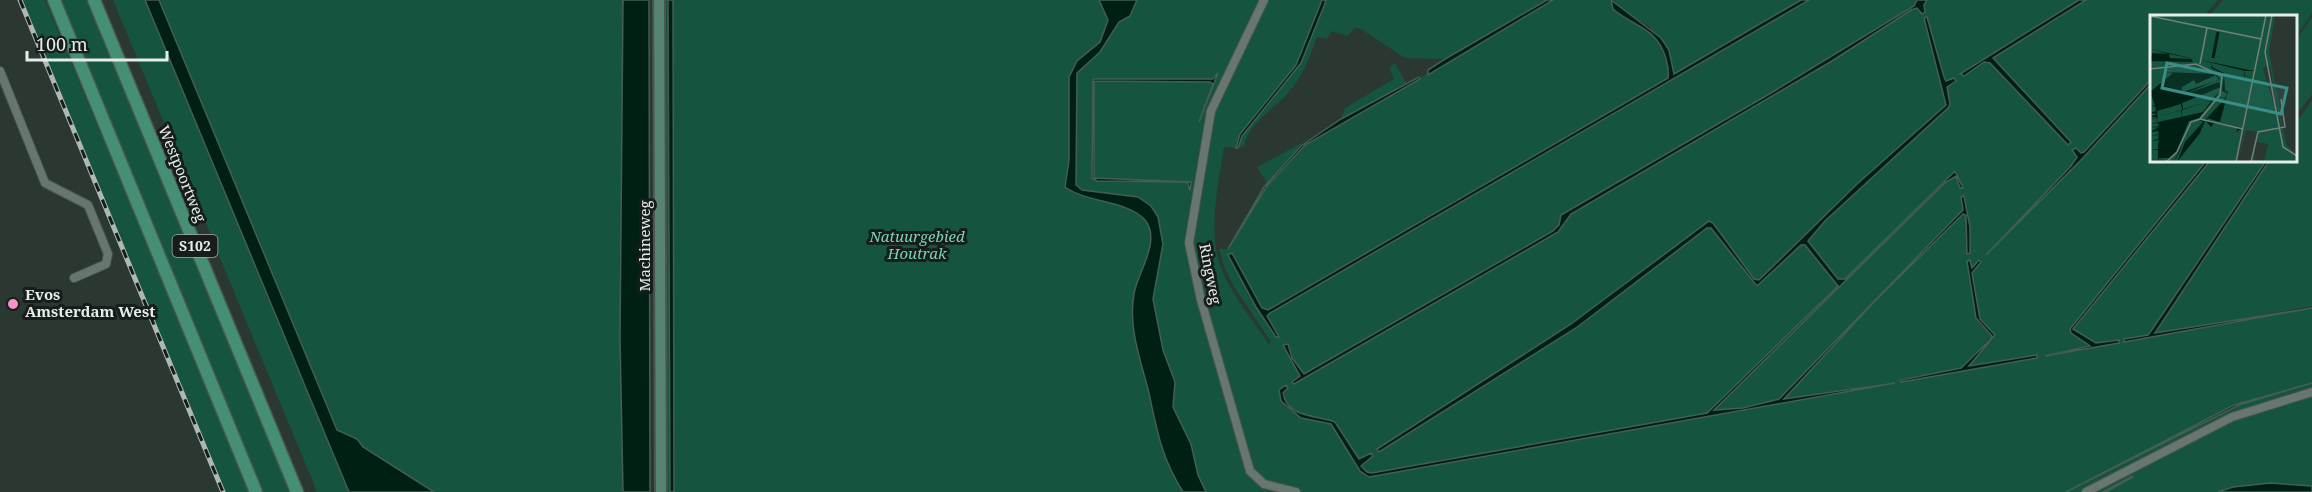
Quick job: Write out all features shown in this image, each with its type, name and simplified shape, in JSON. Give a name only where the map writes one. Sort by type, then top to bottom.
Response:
[{"type":"main road","name":"S102","points":[[54,0],[256,492]]},
{"type":"main road","name":"Westpoortweg","points":[[94,0],[297,492]]},
{"type":"street","name":"Machineweg","points":[[659,0],[661,492]]},
{"type":"street","name":"Ringweg","points":[[1264,0],[1211,111],[1192,219],[1190,250],[1198,292],[1250,471],[1264,484],[1296,492]]},
{"type":"street","points":[[0,72],[45,183],[88,205],[108,254],[106,264],[74,278]]},
{"type":"street","points":[[2086,492],[2232,417],[2312,392]]},
{"type":"green space","points":[[19,0],[45,0],[250,492],[223,492]]},
{"type":"green space","points":[[59,0],[89,0],[292,492],[262,492]]},
{"type":"green space","points":[[113,0],[146,0],[350,492],[317,492]]},
{"type":"green space","points":[[159,0],[623,0],[620,338],[623,492],[434,492],[363,447],[357,439],[337,430]]},
{"type":"green space","name":"Natuurgebied Houtrak","points":[[663,0],[1322,0],[1296,65],[1240,134],[1236,148],[1224,147],[1219,177],[1214,225],[1215,241],[1222,270],[1232,290],[1269,344],[1271,342],[1234,287],[1219,249],[1229,249],[1267,186],[1305,145],[1553,0],[1611,0],[1613,9],[1657,39],[1668,66],[1668,78],[1268,310],[1262,308],[1232,254],[1229,255],[1256,307],[1276,337],[1267,316],[1270,313],[1809,0],[1917,0],[1914,6],[1771,93],[1561,215],[1559,225],[1553,231],[1304,375],[1294,361],[1300,377],[1293,382],[1294,384],[1558,232],[1571,214],[1832,61],[1911,10],[1917,8],[1925,13],[1924,5],[1927,0],[2079,0],[1961,74],[1964,76],[1984,62],[1990,63],[2068,145],[2071,142],[1995,61],[1995,56],[2086,0],[2218,0],[2205,15],[2150,15],[2150,81],[2084,152],[2081,153],[2076,148],[2073,150],[2076,158],[2071,166],[1987,255],[2150,85],[2150,162],[2206,162],[2070,329],[2071,333],[2091,346],[2045,356],[2119,343],[2118,340],[2096,343],[2073,330],[2209,162],[2265,162],[2148,335],[2124,339],[2124,342],[2312,308],[2312,492],[665,492]],"holes":[[[1927,17],[1946,81],[1955,81],[1947,87],[1950,104],[1948,108],[1825,221],[1808,241],[1838,279],[1845,279],[1944,181],[1957,171],[1960,188],[1956,176],[1953,176],[1714,410],[1743,408],[1779,399],[1963,210],[1961,197],[1964,196],[1970,227],[1967,253],[1966,215],[1963,214],[1876,300],[1783,400],[1895,382],[1369,477],[1360,471],[1331,423],[1300,415],[1282,402],[1279,394],[1286,385],[1284,399],[1294,410],[1335,422],[1359,459],[1371,454],[1361,466],[1367,473],[1707,413],[1838,286],[1805,245],[1801,245],[1757,286],[1711,228],[1707,228],[1576,328],[1379,452],[1377,449],[1571,324],[1709,222],[1754,279],[1759,280],[1857,184],[1946,105],[1924,18]],[[1967,262],[1972,268],[1981,262],[1972,273],[1975,301],[1981,321],[1994,338],[1968,366],[2037,355],[2037,357],[1902,382],[1961,368],[1992,336],[1978,322]]]},
{"type":"green space","points":[[1326,0],[1547,0],[1445,59],[1405,58],[1361,29],[1355,28],[1347,36],[1332,31],[1327,39],[1317,37],[1306,66],[1294,86],[1256,124],[1246,138],[1244,146],[1238,148],[1242,136],[1301,63]]},
{"type":"green space","points":[[1614,0],[1801,0],[1674,74],[1669,50],[1649,26],[1624,12]]},
{"type":"green space","points":[[2223,0],[2312,0],[2312,13],[2297,36],[2297,15],[2210,15]]},
{"type":"green space","points":[[2312,17],[2312,94],[2297,115],[2297,39]]},
{"type":"green space","points":[[1395,63],[1406,83],[1341,119],[1345,108],[1394,79],[1389,68]]},
{"type":"green space","points":[[2312,100],[2312,306],[2155,334],[2268,162],[2297,162],[2297,122]]},
{"type":"green space","points":[[1300,144],[1301,146],[1267,183],[1257,167]]},
{"type":"shaded area","points":[[145,0],[159,0],[337,430],[357,439],[363,447],[434,492],[349,492]]},
{"type":"shaded area","points":[[623,0],[649,0],[650,492],[623,492],[620,338]]},
{"type":"shaded area","points":[[668,0],[673,0],[674,492],[670,492]]},
{"type":"shaded area","points":[[1099,0],[1137,0],[1130,16],[1119,22],[1100,52],[1077,73],[1076,185],[1082,190],[1138,197],[1151,206],[1158,217],[1163,244],[1153,299],[1163,350],[1175,382],[1173,407],[1191,444],[1198,475],[1206,492],[1183,492],[1175,479],[1160,442],[1136,342],[1133,318],[1134,294],[1150,247],[1150,228],[1145,220],[1129,209],[1085,196],[1065,187],[1069,160],[1069,77],[1077,61],[1100,42],[1108,20]]},
{"type":"shaded area","points":[[1322,0],[1326,0],[1301,63],[1242,136],[1236,148],[1240,134],[1296,65]]},
{"type":"shaded area","points":[[1547,0],[1553,0],[1428,75],[1428,70],[1445,59]]},
{"type":"shaded area","points":[[1611,0],[1661,38],[1669,50],[1674,74],[1801,0],[1809,0],[1270,313],[1267,316],[1279,337],[1276,337],[1256,307],[1228,255],[1232,253],[1262,308],[1268,310],[1668,78],[1666,59],[1657,40],[1613,9]]},
{"type":"shaded area","points":[[1917,0],[1927,0],[1924,5],[1925,12],[1922,14],[1917,8],[1911,10],[1832,61],[1571,214],[1558,232],[1294,384],[1292,382],[1300,376],[1283,345],[1288,344],[1292,358],[1304,374],[1553,231],[1559,225],[1561,215],[1771,93],[1914,6]]},
{"type":"shaded area","points":[[2079,0],[2086,0],[1993,58],[2071,142],[2068,145],[1990,63],[1984,62],[1964,76],[1960,74]]},
{"type":"shaded area","points":[[1927,17],[1944,77],[1946,81],[1954,78],[1956,81],[1947,87],[1950,104],[1948,108],[1825,221],[1808,241],[1838,279],[1845,279],[1955,171],[1963,188],[1960,188],[1956,176],[1946,182],[1714,410],[1743,408],[1779,399],[1963,210],[1961,197],[1964,196],[1970,227],[1970,253],[1967,254],[1966,215],[1963,214],[1876,300],[1784,399],[1895,383],[1369,477],[1360,471],[1331,424],[1301,418],[1281,401],[1279,390],[1286,385],[1288,388],[1283,393],[1290,407],[1304,414],[1335,422],[1359,459],[1371,453],[1373,456],[1361,466],[1367,472],[1372,473],[1707,413],[1838,286],[1805,245],[1801,245],[1757,286],[1711,228],[1707,228],[1576,328],[1379,452],[1377,449],[1571,324],[1709,221],[1713,223],[1754,279],[1759,280],[1857,184],[1946,105],[1924,18]]},
{"type":"shaded area","points":[[1218,73],[1199,122],[1213,84],[1210,82],[1094,81],[1094,178],[1191,182],[1190,191],[1188,183],[1185,182],[1097,181],[1092,178],[1093,79],[1213,79]]},
{"type":"shaded area","points":[[1419,77],[1420,79],[1305,145],[1267,186],[1228,249],[1264,187],[1301,146],[1341,119]]},
{"type":"shaded area","points":[[2150,81],[2150,85],[2083,158],[1986,255],[2071,166],[2077,157],[2072,150],[2076,148],[2081,153]]},
{"type":"shaded area","points":[[2205,162],[2209,162],[2073,329],[2096,343],[2119,340],[2119,343],[2045,356],[2090,346],[2071,333],[2070,329]]},
{"type":"shaded area","points":[[2265,162],[2268,162],[2155,333],[2312,308],[2124,342],[2124,339],[2148,335]]},
{"type":"shaded area","points":[[1970,260],[1972,268],[1979,260],[1981,262],[1972,273],[1980,319],[1995,335],[1969,366],[2037,355],[2037,358],[1901,382],[1901,380],[1961,368],[1990,340],[1992,336],[1976,318],[1967,261]]},
{"type":"shaded area","points":[[2312,383],[2239,405],[2066,492],[2234,405]]},
{"type":"shaded area","points":[[2270,483],[2312,486],[2312,492],[2218,492],[2233,487]]},
{"type":"waterway","points":[[2104,492],[2132,477]]},
{"type":"railway","points":[[20,0],[223,492]]},
{"type":"place","name":"Evos Amsterdam West","points":[[13,304]]}]
